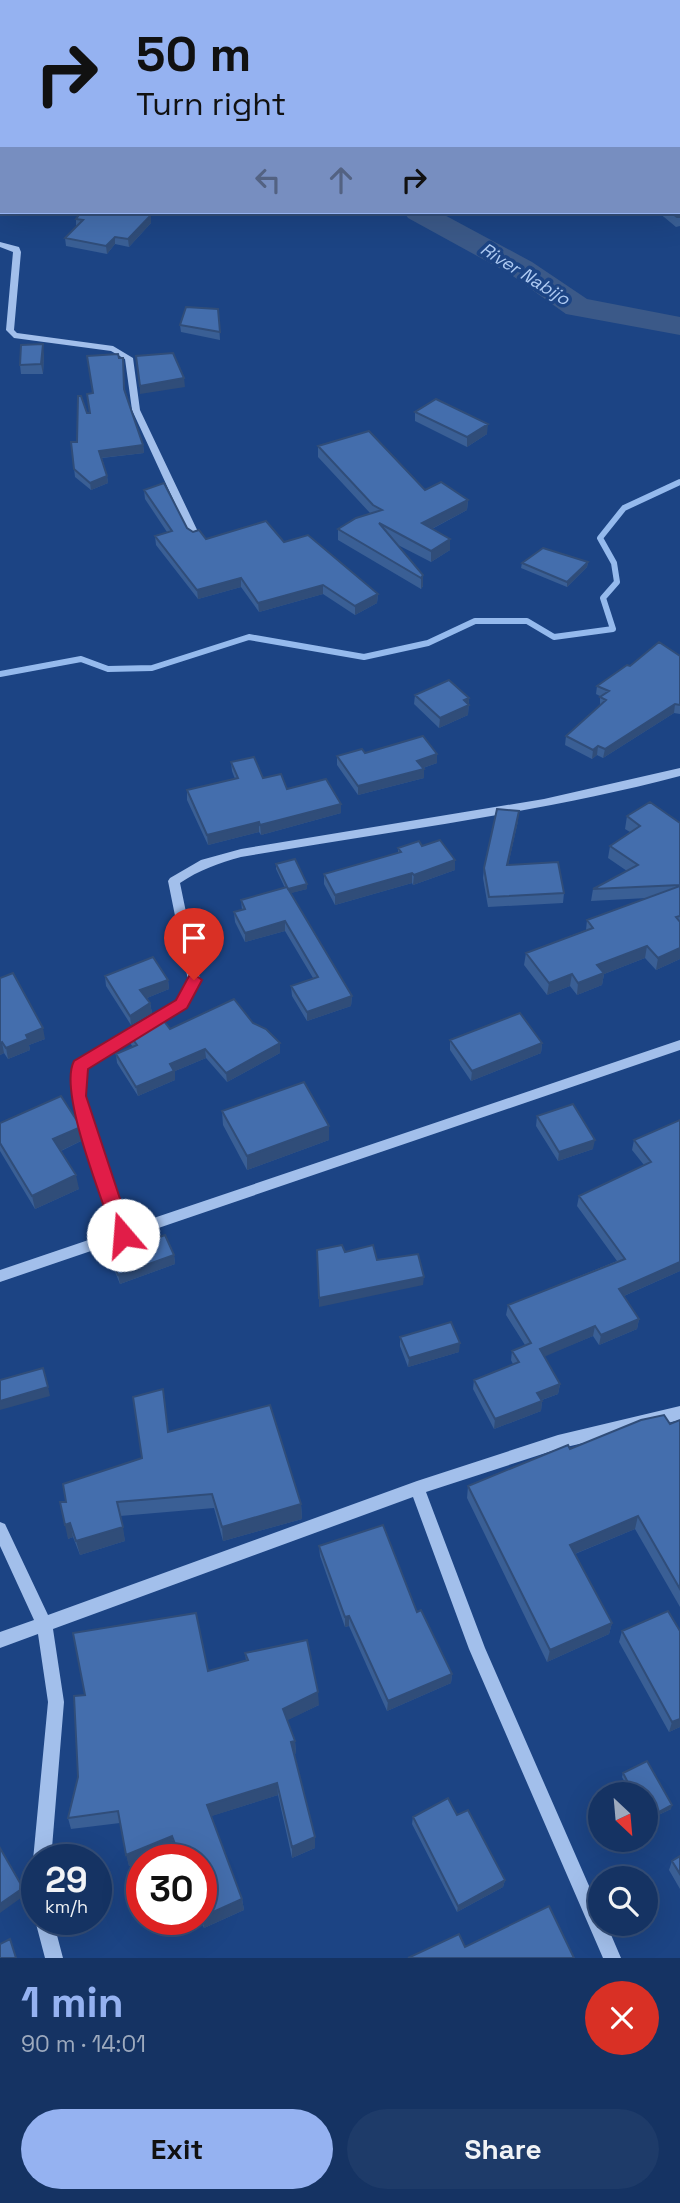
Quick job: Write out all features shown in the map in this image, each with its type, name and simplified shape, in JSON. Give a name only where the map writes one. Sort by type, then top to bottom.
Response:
[{"type":"street","points":[[0,244],[16,249],[17,253],[10,330],[14,335],[113,349],[129,358],[135,410],[195,536]]},
{"type":"street","points":[[123,1235],[78,1096],[79,1065],[182,1004],[194,980],[174,881],[192,867],[219,859],[544,804],[680,772]]},
{"type":"street","points":[[0,1276],[680,1045]]},
{"type":"street","points":[[0,1640],[417,1488],[558,1442],[680,1413]]},
{"type":"street","points":[[417,1488],[477,1649],[612,1958]]},
{"type":"street","points":[[0,1529],[44,1624],[56,1702],[43,1844]]},
{"type":"street","points":[[48,1935],[54,1958]]},
{"type":"building","points":[[80,214],[151,215],[128,239],[115,237],[106,246],[65,238],[83,220],[76,219]]},
{"type":"building","points":[[186,307],[218,309],[220,332],[180,325]]},
{"type":"building","points":[[43,344],[41,364],[20,365],[21,345]]},
{"type":"building","points":[[173,353],[184,378],[140,386],[136,356]]},
{"type":"building","points":[[118,354],[119,358],[123,358],[124,389],[143,445],[99,451],[107,476],[90,483],[74,469],[71,442],[77,442],[78,396],[81,396],[87,413],[90,413],[87,394],[93,393],[87,356]]},
{"type":"building","points":[[436,399],[488,424],[467,437],[415,412]]},
{"type":"building","points":[[369,431],[425,490],[441,482],[468,500],[422,523],[450,539],[431,551],[379,523],[423,575],[421,578],[338,529],[356,518],[382,510],[373,505],[318,446]]},
{"type":"building","points":[[164,483],[187,528],[193,532],[199,530],[206,539],[266,521],[284,542],[308,535],[378,594],[355,606],[323,585],[258,603],[241,578],[197,590],[155,536],[172,531],[144,490]]},
{"type":"building","points":[[543,548],[588,562],[567,582],[522,563]]},
{"type":"building","points":[[659,642],[680,656],[680,705],[675,704],[605,749],[598,746],[593,750],[566,736],[606,700],[600,697],[609,691],[597,686],[627,665],[630,666]]},
{"type":"building","points":[[449,680],[469,698],[464,700],[469,705],[440,718],[415,695]]},
{"type":"building","points":[[423,736],[437,754],[417,761],[424,769],[358,786],[337,756],[362,749],[365,753]]},
{"type":"building","points":[[254,757],[263,778],[281,774],[287,789],[326,779],[341,804],[260,825],[259,822],[207,835],[187,790],[238,778],[231,762]]},
{"type":"building","points":[[650,802],[680,823],[680,885],[593,889],[638,865],[610,846],[640,826],[627,816]]},
{"type":"building","points":[[497,809],[519,811],[507,865],[558,862],[564,893],[489,897],[484,868]]},
{"type":"building","points":[[440,840],[455,860],[414,875],[412,873],[335,895],[324,874],[401,852],[398,848],[419,841],[422,846]]},
{"type":"building","points":[[295,859],[307,884],[288,889],[276,864]]},
{"type":"building","points":[[680,886],[680,916],[676,917],[680,922],[680,948],[658,958],[647,946],[597,965],[604,973],[578,983],[572,974],[549,983],[526,953],[593,928],[587,920]]},
{"type":"building","points":[[287,887],[352,996],[307,1012],[291,986],[318,977],[285,921],[245,933],[234,912],[245,909],[241,900]]},
{"type":"building","points":[[153,957],[168,980],[140,990],[150,1003],[130,1016],[105,976]]},
{"type":"building","points":[[13,973],[43,1028],[26,1035],[28,1039],[6,1048],[0,1043],[0,978]]},
{"type":"building","points":[[234,999],[253,1023],[266,1029],[280,1043],[226,1073],[205,1049],[170,1064],[174,1071],[136,1087],[116,1054],[137,1045],[129,1034],[160,1016],[170,1029]]},
{"type":"building","points":[[520,1013],[542,1043],[472,1071],[450,1040]]},
{"type":"building","points":[[304,1082],[329,1126],[247,1156],[222,1111]]},
{"type":"building","points":[[61,1096],[81,1127],[53,1139],[76,1175],[32,1196],[0,1143],[0,1123]]},
{"type":"building","points":[[573,1104],[595,1140],[559,1152],[537,1116]]},
{"type":"building","points":[[680,1120],[680,1262],[619,1289],[639,1319],[601,1335],[595,1326],[540,1349],[560,1384],[537,1393],[542,1401],[495,1419],[474,1380],[519,1362],[512,1351],[531,1343],[508,1305],[625,1259],[579,1196],[651,1162],[634,1140]]},
{"type":"building","points":[[165,1235],[174,1255],[118,1275],[110,1255]]},
{"type":"building","points":[[342,1245],[345,1252],[373,1245],[377,1260],[418,1254],[424,1277],[319,1298],[317,1250]]},
{"type":"building","points":[[451,1322],[460,1343],[409,1358],[400,1337]]},
{"type":"building","points":[[43,1368],[48,1387],[0,1401],[0,1380]]},
{"type":"building","points":[[163,1389],[168,1432],[270,1405],[301,1504],[222,1527],[212,1494],[117,1502],[123,1527],[76,1541],[70,1523],[65,1525],[60,1502],[66,1502],[63,1484],[142,1458],[133,1397]]},
{"type":"building","points":[[664,1415],[670,1424],[680,1420],[680,1589],[638,1516],[570,1545],[612,1623],[550,1650],[468,1486],[568,1445],[570,1449],[641,1420]]},
{"type":"building","points":[[383,1525],[417,1612],[421,1610],[452,1674],[388,1701],[349,1616],[345,1617],[319,1546]]},
{"type":"building","points":[[668,1611],[680,1631],[680,1719],[672,1722],[622,1631]]},
{"type":"building","points":[[196,1613],[208,1671],[248,1660],[245,1653],[307,1640],[318,1692],[283,1709],[295,1741],[291,1742],[315,1837],[292,1847],[277,1783],[207,1805],[242,1899],[217,1910],[217,1844],[175,1844],[172,1836],[153,1844],[126,1844],[126,1855],[118,1811],[68,1818],[78,1777],[74,1696],[85,1695],[73,1633]]},
{"type":"building","points":[[647,1761],[672,1805],[658,1813],[658,1782],[628,1782],[623,1773]]},
{"type":"building","points":[[448,1798],[457,1815],[468,1810],[505,1880],[458,1906],[413,1817]]},
{"type":"building","points":[[0,1848],[21,1885],[21,1889],[0,1904]]},
{"type":"building","points":[[680,1856],[680,1874],[672,1861]]},
{"type":"building","points":[[549,1906],[574,1958],[408,1958],[459,1934],[465,1947]]},
{"type":"building","points":[[10,1939],[16,1958],[0,1958],[0,1944]]},
{"type":"waterway","name":"River Nabijo","points":[[422,214],[521,268],[577,307],[680,326]]},
{"type":"waterway","points":[[0,674],[81,659],[108,669],[152,668],[249,637],[364,657],[428,643],[475,621],[527,621],[554,637],[613,629],[603,598],[617,582],[614,563],[600,538],[624,508],[680,482]]},
{"type":"route","points":[[123,1235],[78,1096],[79,1065],[182,1004],[194,980]]}]
